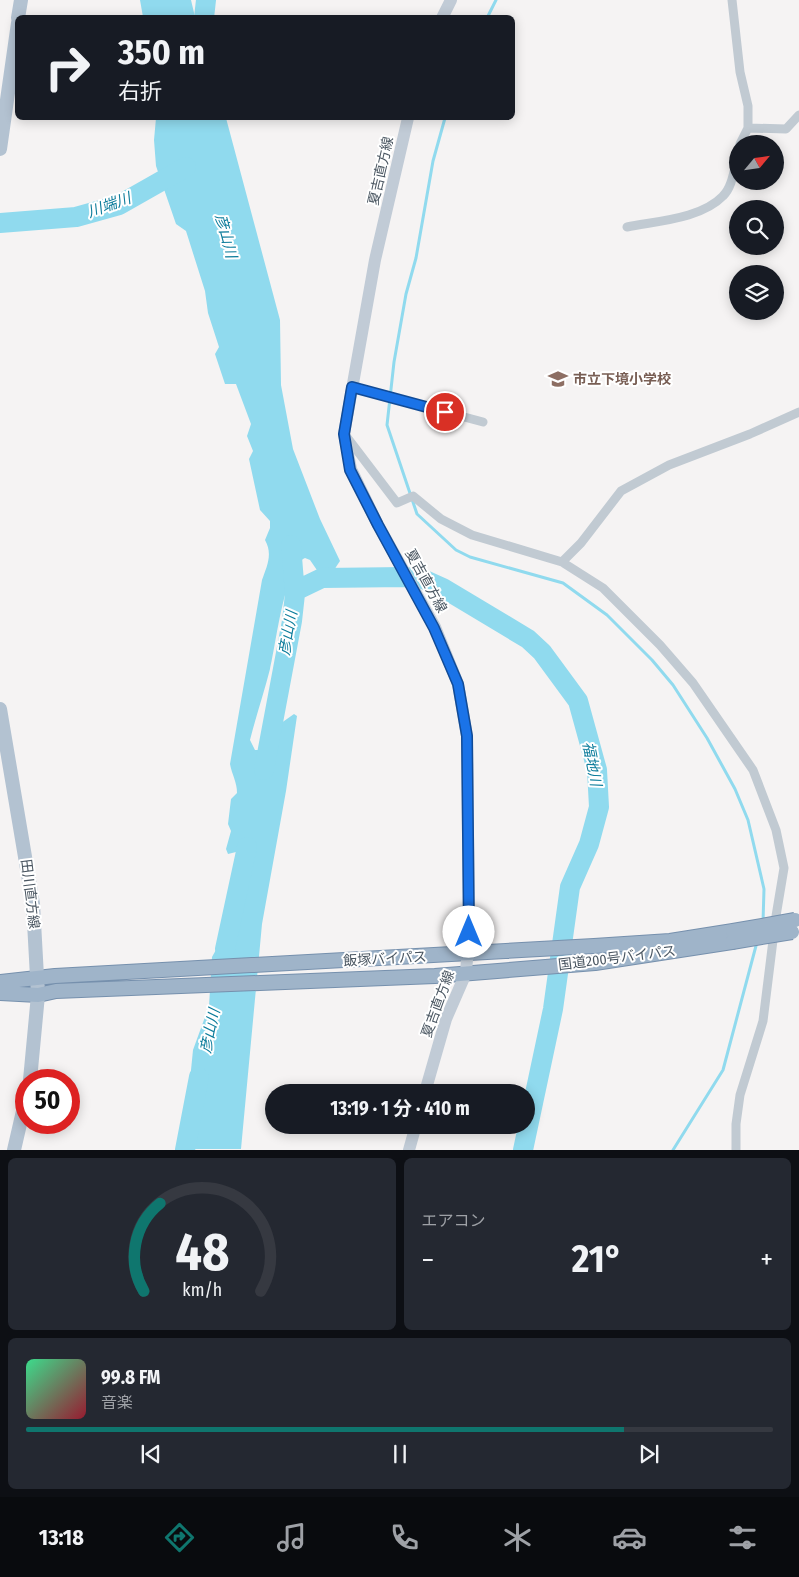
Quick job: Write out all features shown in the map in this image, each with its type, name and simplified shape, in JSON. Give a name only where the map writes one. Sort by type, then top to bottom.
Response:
[{"type":"highway","name":"国道200号バイパス","points":[[38,995],[56,991],[435,976],[595,963],[796,926]]},
{"type":"highway","name":"飯塚バイパス","points":[[0,982],[55,976],[431,957],[732,937]]},
{"type":"highway","points":[[0,993],[38,995]]},
{"type":"main road","points":[[18,15],[21,0]]},
{"type":"main road","points":[[444,15],[451,0]]},
{"type":"main road","points":[[0,149],[15,44]]},
{"type":"main road","name":"夏吉直方線","points":[[408,120],[375,260],[344,434],[350,470],[434,628],[458,684],[467,736],[468,954],[466,973],[446,1019],[427,1084]]},
{"type":"main road","name":"田川直方線","points":[[0,709],[33,904],[38,995],[31,1069]]},
{"type":"main road","points":[[13,1149],[17,1134]]},
{"type":"main road","points":[[409,1150],[413,1134]]},
{"type":"street","points":[[732,0],[740,72],[748,106],[748,128],[744,135]]},
{"type":"street","points":[[748,128],[786,129],[799,115]]},
{"type":"street","points":[[627,227],[702,210],[724,196],[729,187]]},
{"type":"street","points":[[352,387],[483,422]]},
{"type":"street","points":[[562,562],[581,543],[621,491],[669,465],[750,434],[799,412]]},
{"type":"street","points":[[344,434],[396,503],[413,496],[441,519],[472,535],[562,562],[603,588],[660,645],[693,683],[753,770],[776,830],[784,868],[763,1021],[740,1095],[736,1124],[736,1150]]},
{"type":"water","points":[[140,0],[191,0],[195,15],[143,15]]},
{"type":"water","points":[[156,120],[227,120],[280,320],[281,385],[293,449],[320,519],[340,561],[330,574],[324,576],[321,576],[310,560],[305,558],[298,564],[286,591],[270,669],[250,740],[255,750],[266,750],[277,726],[294,714],[297,716],[286,791],[262,924],[241,1149],[182,1149],[195,1113],[190,1080],[193,1050],[209,1006],[212,957],[222,939],[226,926],[235,917],[246,841],[242,840],[236,852],[228,854],[226,849],[231,831],[228,824],[231,799],[237,793],[230,764],[262,580],[269,555],[265,540],[270,528],[270,521],[260,510],[249,459],[253,451],[247,436],[251,424],[236,384],[225,384],[215,354],[219,347],[208,313],[205,291],[186,231],[176,224],[156,166],[154,140]]},
{"type":"waterway","name":"彦山川","points":[[204,15],[206,0]]},
{"type":"waterway","points":[[488,15],[496,0]]},
{"type":"waterway","points":[[444,120],[433,161],[416,258],[406,294],[394,362],[387,425],[417,514],[456,550],[470,557],[563,583],[607,615],[652,660],[673,685],[707,738],[735,789],[748,820],[764,889],[763,922]]},
{"type":"waterway","name":"川端川","points":[[0,223],[76,217],[119,205],[186,167]]},
{"type":"waterway","name":"彦山川","points":[[264,770],[292,621],[295,594],[291,545]]},
{"type":"waterway","name":"福地川","points":[[295,591],[322,578],[405,577],[423,579],[443,588],[528,639],[542,652],[578,701],[597,770],[599,807],[589,844],[570,887],[553,1009],[523,1150]]},
{"type":"waterway","name":"彦山川","points":[[225,949],[247,847]]},
{"type":"waterway","points":[[673,1150],[723,1070],[757,942]]},
{"type":"waterway","name":"彦山川","points":[[185,1150],[199,1077]]},
{"type":"place","name":"市立下境小学校","points":[[558,379]]},
{"type":"route","points":[[445,412],[352,387],[344,434],[350,470],[434,628],[458,684],[467,736],[469,932]]}]
